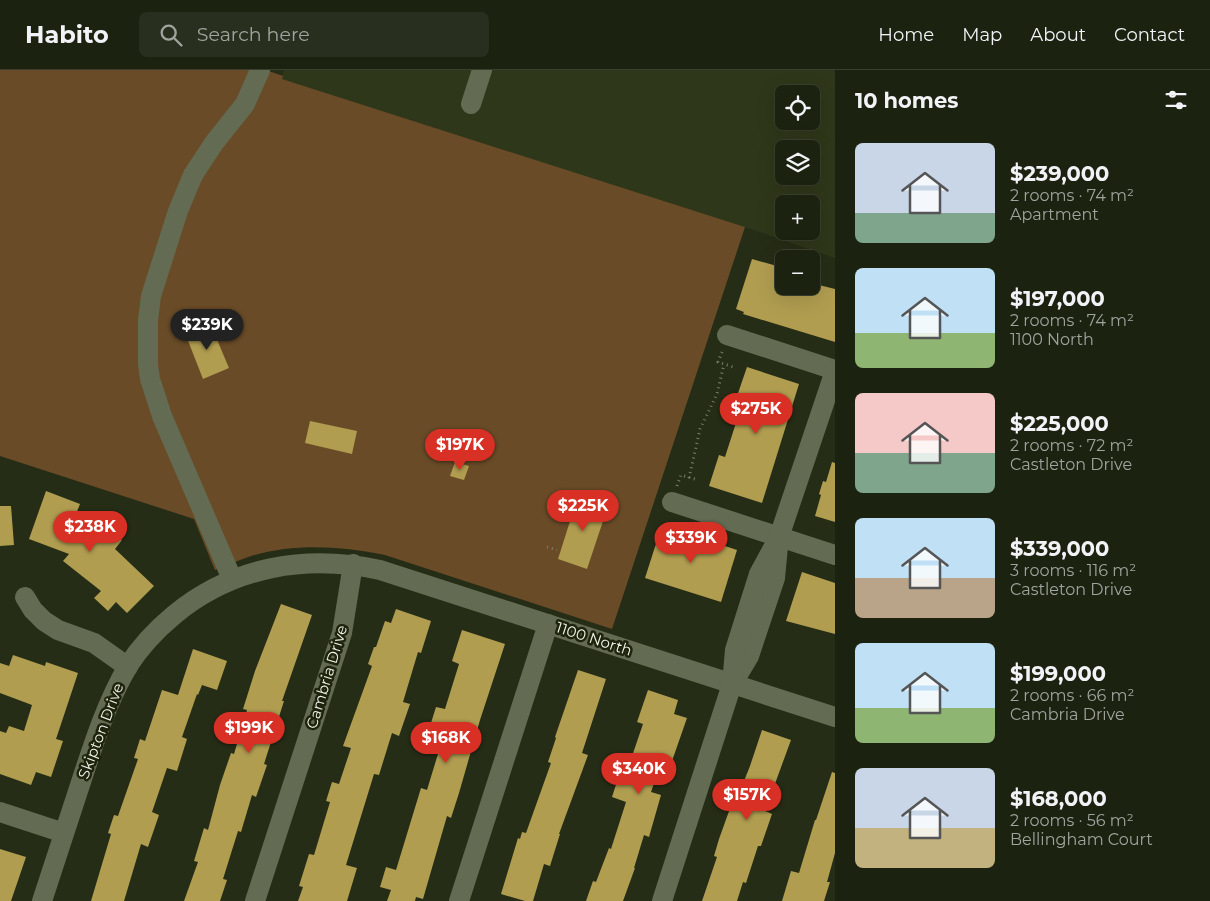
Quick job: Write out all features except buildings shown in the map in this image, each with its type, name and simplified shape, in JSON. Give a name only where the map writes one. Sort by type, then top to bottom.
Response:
[{"type":"street","points":[[471,104],[482,70]]},
{"type":"street","points":[[232,580],[154,395],[148,364],[148,320],[156,280],[185,193],[203,159],[245,104],[259,72]]},
{"type":"street","points":[[662,901],[732,684],[734,650],[759,574],[779,537],[835,371],[727,335]]},
{"type":"street","points":[[672,502],[835,555]]},
{"type":"street","name":"Skipton Drive","points":[[42,901],[99,728],[128,666],[152,635],[173,616],[200,596],[232,580],[254,572],[288,564],[316,562],[353,564]]},
{"type":"street","name":"1100 North","points":[[353,564],[380,570],[835,718]]},
{"type":"street","name":"Cambria Drive","points":[[255,901],[342,633],[353,564]]},
{"type":"street","points":[[25,597],[44,621],[58,630],[94,643],[128,666]]},
{"type":"street","points":[[459,901],[548,624]]},
{"type":"street","points":[[0,812],[64,833]]},
{"type":"path","points":[[718,362],[733,367]]},
{"type":"path","points":[[689,478],[700,429],[717,394],[724,364]]},
{"type":"path","points":[[681,475],[698,480]]},
{"type":"path","points":[[547,547],[557,550]]},
{"type":"shaded area","points":[[0,70],[266,70],[283,76],[282,79],[745,227],[612,629],[385,555],[368,552],[318,547],[284,549],[251,556],[215,570],[194,519],[0,456]]},
{"type":"shaded area","points":[[284,70],[835,70],[835,258],[820,253],[820,250],[812,250],[783,240],[820,240],[820,195],[775,195],[775,237],[281,79]]}]
